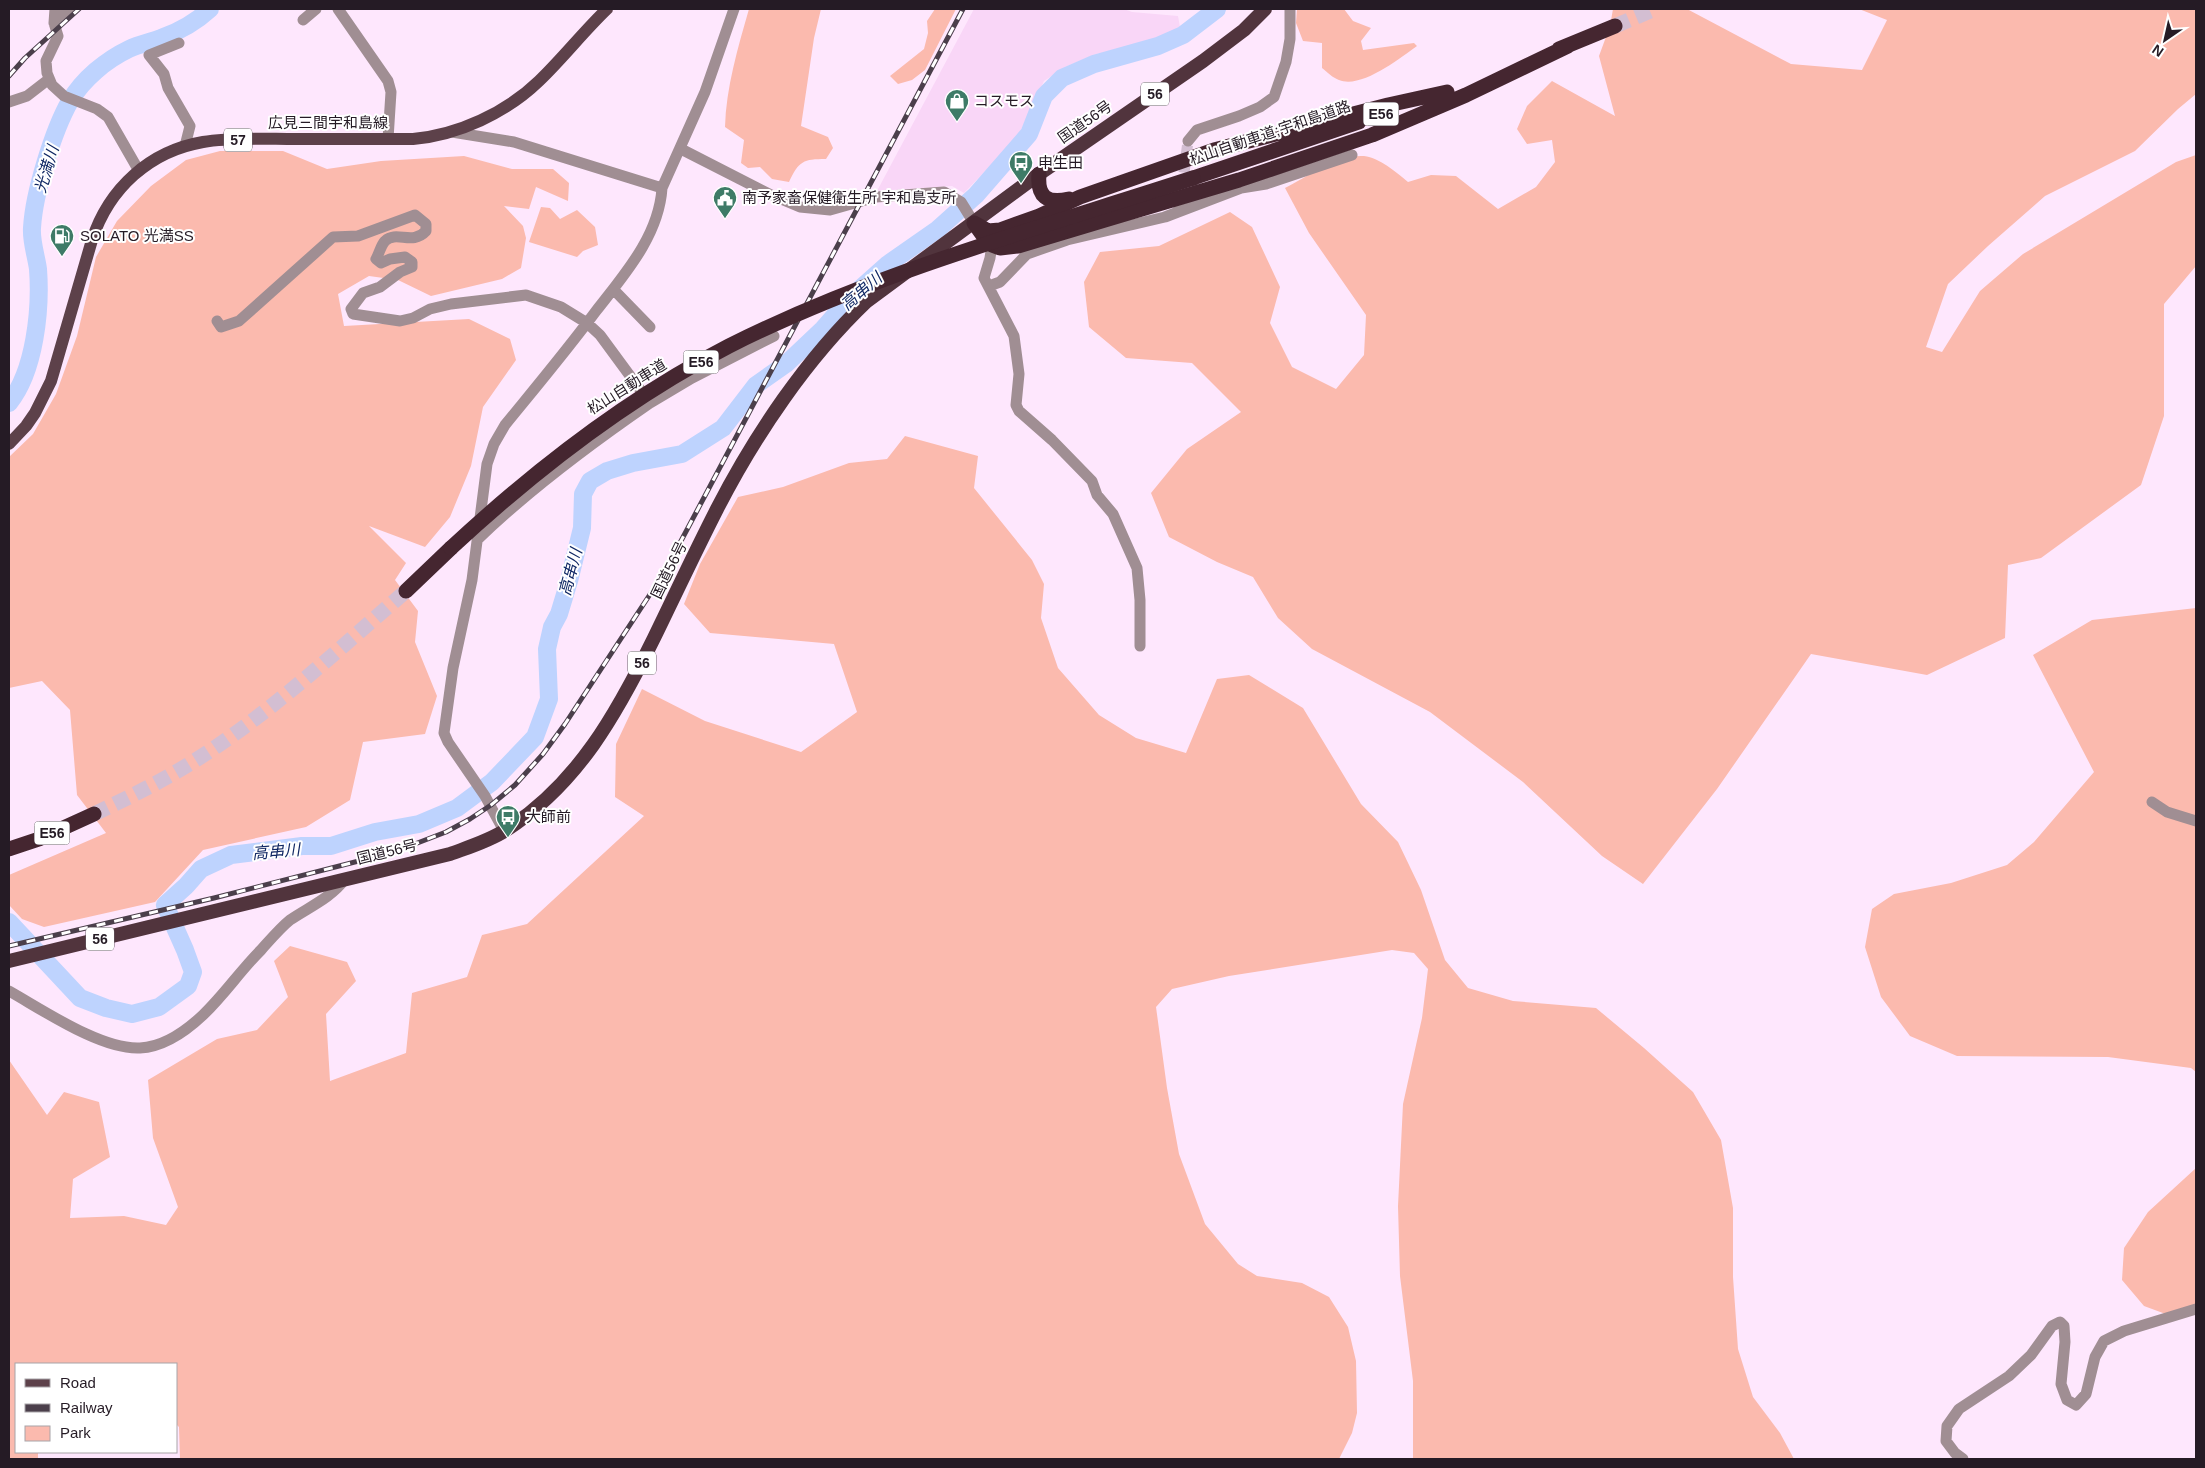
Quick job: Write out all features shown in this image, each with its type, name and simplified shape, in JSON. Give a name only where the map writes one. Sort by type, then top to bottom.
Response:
[{"type":"highway","name":"国道56号","points":[[9,961],[450,854],[504,831],[526,817],[565,782],[604,731],[627,693],[732,480],[782,402],[820,352],[867,301],[971,218],[1039,174],[1203,61],[1244,30],[1265,9]]},
{"type":"highway","name":"松山自動車道;宇和島道路","points":[[992,240],[1193,178],[1447,92],[1615,26]]},
{"type":"highway","points":[[971,218],[988,230],[992,240],[1000,248],[1018,246],[1309,157],[1372,135],[1466,95],[1568,46]]},
{"type":"highway","points":[[992,240],[1080,197],[1214,150],[1388,104],[1447,92]]},
{"type":"highway","points":[[1039,174],[1038,187],[1040,193],[1048,199],[1058,201],[1080,197]]},
{"type":"highway","name":"松山自動車道","points":[[406,591],[450,548],[514,491],[594,428],[695,365],[759,332],[817,307],[992,240]]},
{"type":"highway","name":"E56","points":[[9,849],[94,814]]},
{"type":"main road","name":"広見三間宇和島線","points":[[9,444],[35,413],[51,382],[92,240],[101,217],[119,190],[139,171],[159,156],[205,141],[388,139],[433,137],[452,132],[493,114],[529,90],[606,9]]},
{"type":"street","points":[[54,9],[54,23],[58,36],[46,61],[49,79],[64,96],[97,109],[108,117],[139,171]]},
{"type":"street","points":[[54,23],[70,9]]},
{"type":"street","points":[[303,20],[316,9]]},
{"type":"street","points":[[338,9],[388,81],[391,92],[388,139]]},
{"type":"street","points":[[504,831],[485,796],[448,742],[444,733],[453,668],[472,580],[487,464],[494,444],[505,425],[634,264],[647,238],[662,196],[662,188],[705,92],[734,9]]},
{"type":"street","points":[[1188,141],[1197,130],[1260,107],[1274,97],[1286,62],[1290,40],[1290,9]]},
{"type":"street","points":[[179,42],[149,55],[164,74],[168,88],[190,126],[185,146]]},
{"type":"street","points":[[9,102],[27,96],[49,79]]},
{"type":"street","points":[[452,132],[514,142],[662,188]]},
{"type":"street","points":[[681,149],[769,194],[800,207],[830,210],[863,199],[920,192],[944,192],[961,202],[971,218]]},
{"type":"street","points":[[988,286],[1000,282],[1027,254],[1067,240],[1165,218],[1179,209],[1241,188],[1266,184],[1352,156]]},
{"type":"street","points":[[217,321],[221,327],[239,321],[333,237],[358,236],[415,215],[426,224],[426,231],[415,239],[388,239],[383,242],[376,259],[381,263],[405,256],[412,262],[412,267],[400,272],[380,287],[362,293],[352,309],[354,314],[400,321],[413,318],[430,309],[451,304],[526,295],[561,307],[587,323],[600,334],[650,403]]},
{"type":"street","points":[[992,240],[990,258],[984,278],[1014,336],[1019,374],[1016,405],[1092,482],[1097,495],[1114,514],[1137,568],[1140,600],[1140,646]]},
{"type":"street","points":[[614,290],[650,327]]},
{"type":"street","points":[[478,539],[553,473],[650,403],[692,378],[774,336]]},
{"type":"street","points":[[2152,802],[2167,812],[2196,821]]},
{"type":"street","points":[[9,991],[91,1036],[108,1043],[141,1048],[165,1043],[202,1016],[240,972],[288,922],[338,889],[345,879]]},
{"type":"street","points":[[1963,1459],[1955,1453],[1946,1441],[1947,1426],[1959,1408],[2010,1376],[2031,1355],[2052,1326],[2060,1322],[2064,1326],[2065,1342],[2061,1384],[2067,1400],[2076,1405],[2086,1394],[2095,1357],[2104,1341],[2124,1331],[2196,1309]]},
{"type":"shaded area","points":[[974,9],[1124,9],[1132,12],[1178,16],[1180,27],[1161,38],[1133,47],[1096,54],[1065,67],[1044,81],[1017,138],[964,193],[952,186],[877,191]]},
{"type":"green space","points":[[749,9],[821,9],[814,38],[801,126],[828,137],[833,148],[826,159],[807,161],[799,165],[789,182],[772,179],[760,167],[748,168],[741,163],[744,140],[725,127],[730,83]]},
{"type":"green space","points":[[935,9],[956,9],[925,70],[912,80],[898,84],[890,76],[924,49],[928,33],[927,21]]},
{"type":"green space","points":[[1297,9],[1344,9],[1353,21],[1371,28],[1361,41],[1363,50],[1414,43],[1417,46],[1369,77],[1348,82],[1339,80],[1322,68],[1322,43],[1303,41],[1296,23]]},
{"type":"green space","points":[[1613,9],[1687,9],[1791,64],[1862,70],[1887,20],[1859,9],[2196,9],[2196,94],[2135,151],[2045,196],[1988,246],[1948,284],[1926,347],[1942,352],[1980,291],[2023,254],[2176,162],[2196,155],[2196,266],[2164,304],[2164,416],[2141,485],[2041,558],[2008,565],[2005,638],[1927,675],[1811,654],[1717,789],[1643,884],[1602,856],[1523,782],[1430,712],[1312,649],[1278,618],[1253,577],[1217,562],[1169,537],[1151,493],[1187,449],[1241,412],[1192,363],[1126,358],[1089,327],[1084,282],[1100,252],[1159,246],[1230,212],[1252,227],[1280,287],[1270,323],[1292,367],[1336,389],[1364,355],[1366,315],[1309,233],[1285,188],[1334,162],[1355,156],[1364,156],[1382,162],[1408,182],[1431,175],[1456,176],[1498,209],[1536,187],[1555,162],[1552,140],[1527,144],[1517,129],[1527,106],[1552,81],[1615,116],[1599,56],[1610,26]]},
{"type":"green space","points":[[220,151],[283,151],[327,169],[381,161],[464,156],[512,169],[553,169],[569,183],[568,201],[536,187],[529,209],[504,206],[523,226],[526,238],[521,268],[502,279],[431,296],[398,280],[369,276],[338,294],[344,326],[469,319],[510,339],[516,360],[483,407],[471,466],[450,517],[425,547],[369,526],[406,563],[395,580],[418,611],[415,642],[437,696],[425,734],[363,742],[350,800],[306,827],[203,850],[155,902],[44,927],[22,919],[9,905],[9,875],[106,833],[77,795],[70,710],[42,681],[9,688],[9,457],[33,434],[56,394],[77,336],[96,257],[117,221],[151,186],[186,160]]},
{"type":"green space","points":[[541,207],[550,208],[560,219],[577,210],[595,227],[598,245],[583,251],[577,257],[529,242]]},
{"type":"green space","points":[[905,436],[978,456],[974,488],[1032,560],[1044,584],[1041,618],[1058,668],[1099,715],[1136,738],[1186,753],[1217,679],[1249,675],[1303,708],[1361,804],[1398,842],[1421,890],[1445,960],[1468,988],[1513,1001],[1596,1008],[1693,1092],[1721,1140],[1733,1208],[1733,1277],[1738,1349],[1753,1397],[1780,1433],[1794,1459],[1413,1459],[1413,1381],[1400,1276],[1398,1206],[1403,1104],[1422,1018],[1428,969],[1414,953],[1392,950],[1229,976],[1172,989],[1156,1007],[1167,1088],[1179,1154],[1205,1224],[1238,1264],[1257,1276],[1302,1283],[1329,1297],[1348,1327],[1356,1361],[1357,1413],[1352,1433],[1339,1459],[180,1459],[178,1363],[15,1363],[15,1453],[38,1453],[38,1459],[9,1459],[9,1060],[47,1115],[64,1092],[99,1102],[110,1157],[73,1179],[70,1218],[124,1216],[166,1225],[178,1207],[153,1138],[148,1080],[217,1039],[257,1030],[288,997],[274,961],[290,946],[347,962],[356,981],[326,1014],[330,1081],[406,1053],[412,993],[467,977],[482,935],[527,924],[644,816],[615,797],[616,744],[642,689],[705,721],[801,752],[857,712],[834,644],[710,633],[684,604],[700,564],[738,497],[783,487],[849,463],[887,459]]},
{"type":"green space","points":[[2196,608],[2196,1072],[2191,1068],[2108,1057],[1957,1056],[1910,1036],[1881,997],[1865,947],[1872,909],[1894,894],[1951,883],[2007,865],[2034,842],[2094,772],[2033,655],[2092,620]]},
{"type":"green space","points":[[2196,1168],[2196,1312],[2171,1316],[2144,1306],[2122,1280],[2124,1248],[2148,1212]]},
{"type":"waterway","name":"光満川","points":[[9,403],[18,390],[25,374],[37,321],[39,285],[32,233],[36,198],[51,145],[70,101],[88,78],[120,53],[181,29],[210,9]]},
{"type":"waterway","name":"高串川","points":[[9,922],[80,998],[106,1008],[132,1014],[159,1007],[188,986],[193,972],[165,905],[201,869],[231,855],[302,846],[331,846],[375,832],[419,824],[457,808],[492,782],[535,737],[549,699],[547,649],[552,627],[559,614],[569,581],[582,528],[583,494],[590,481],[607,471],[633,463],[682,454],[723,428],[756,385],[786,364],[823,329],[851,297],[888,264],[938,229],[976,195],[1029,134],[1044,96],[1062,78],[1094,64],[1158,46],[1183,35],[1217,9]]},
{"type":"tunnel","points":[[1615,26],[1655,9]]},
{"type":"tunnel","points":[[1182,189],[1188,141]]},
{"type":"tunnel","points":[[94,814],[169,776],[232,736],[292,690],[406,591]]},
{"type":"railway","points":[[9,76],[25,58],[79,9]]},
{"type":"railway","points":[[9,946],[214,898],[394,852],[446,832],[470,819],[515,785],[543,754],[565,724],[664,573],[963,9]]},
{"type":"place","name":"コスモス","points":[[957,122]]},
{"type":"place","name":"申生田","points":[[1021,184]]},
{"type":"place","name":"南予家畜保健衛生所 宇和島支所","points":[[725,219]]},
{"type":"place","name":"SOLATO 光満SS","points":[[62,257]]},
{"type":"place","name":"大師前","points":[[508,838]]}]
